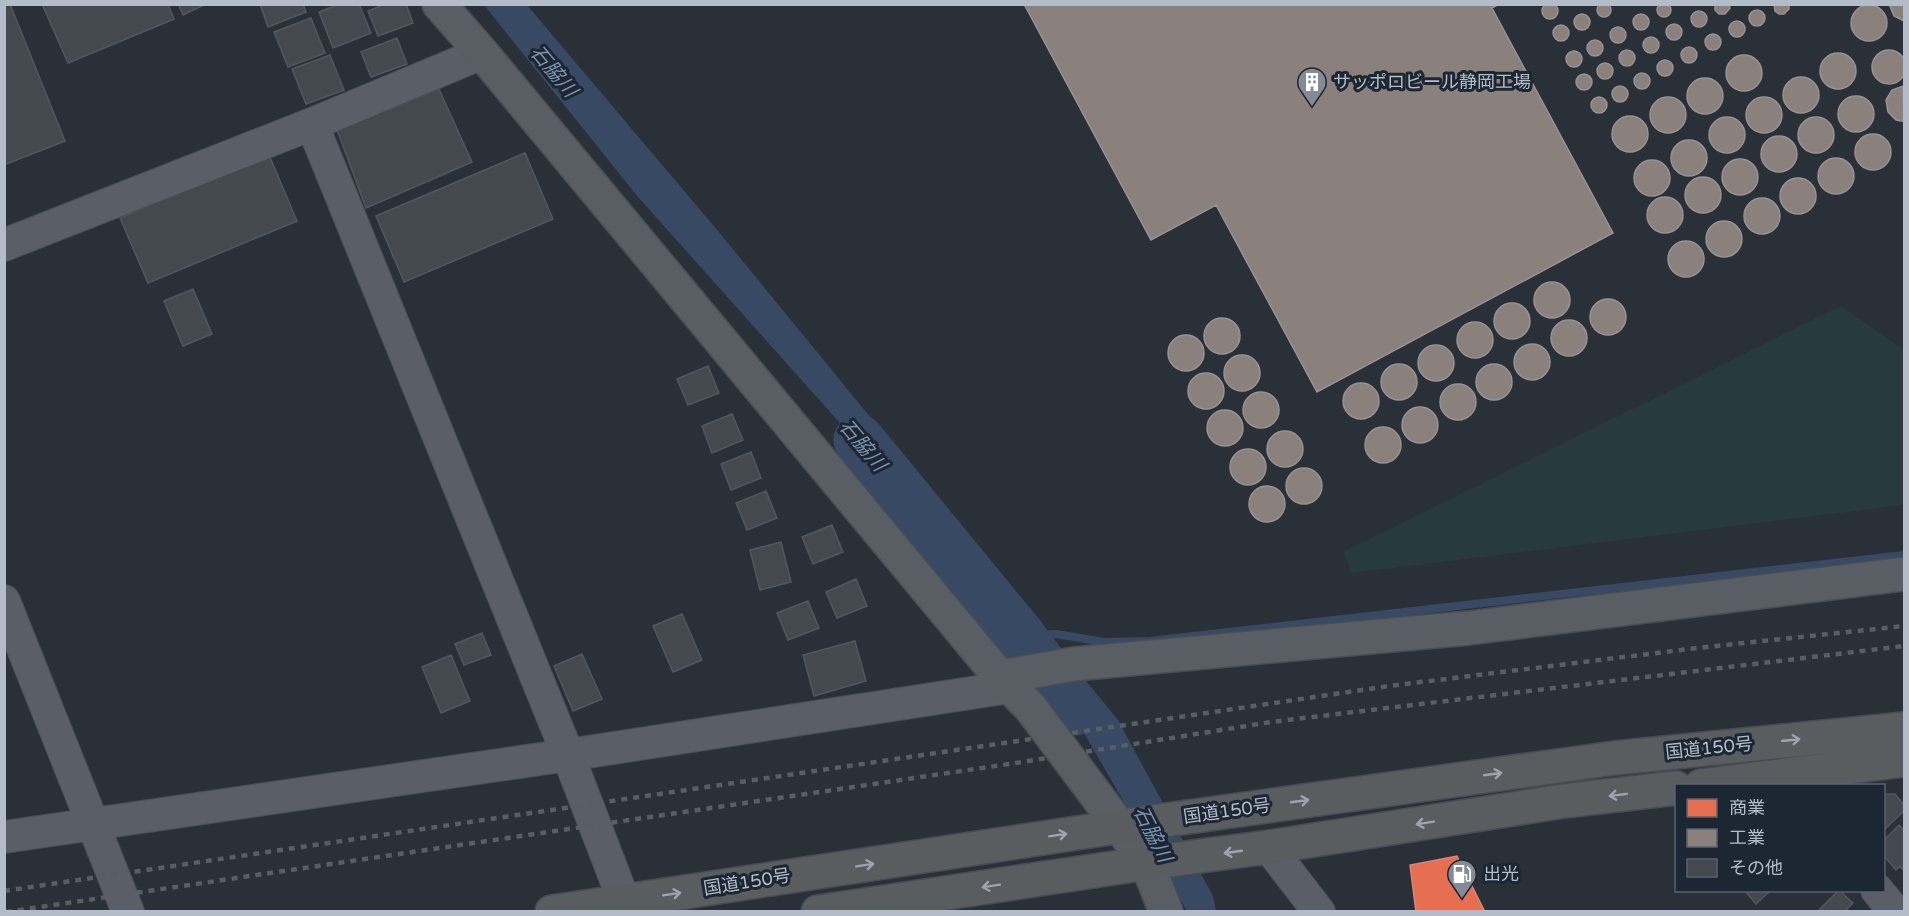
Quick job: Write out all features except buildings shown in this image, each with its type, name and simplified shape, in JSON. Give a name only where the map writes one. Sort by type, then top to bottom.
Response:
[{"type":"highway","name":"国道150号","points":[[552,912],[1125,825],[1615,758],[1905,729]]},
{"type":"highway","name":"国道150号","points":[[1735,784],[1786,781],[1842,766],[1905,760]]},
{"type":"highway","name":"国道150号","points":[[818,912],[1150,862],[1269,847],[1564,801],[1675,788]]},
{"type":"street","points":[[438,4],[482,53],[1005,682],[1030,707],[1125,825],[1150,862],[1166,912]]},
{"type":"street","points":[[4,245],[312,124],[482,53]]},
{"type":"street","points":[[312,124],[568,755],[624,901]]},
{"type":"street","points":[[4,837],[568,755],[1005,682],[1074,664],[1469,628],[1905,574]]},
{"type":"street","points":[[4,601],[128,912]]},
{"type":"street","points":[[1269,847],[1319,912]]},
{"type":"street","points":[[1878,892],[1894,912]]},
{"type":"green space","points":[[1841,306],[1904,350],[1904,505],[1352,573],[1343,552]]},
{"type":"water","points":[[484,5],[527,5],[718,231],[1118,720],[1213,896],[1216,911],[1187,911],[1023,628],[638,197]]},
{"type":"waterway","name":"石脇川","points":[[859,440],[1020,636],[1075,710]]},
{"type":"waterway","points":[[1020,636],[1056,634],[1104,642],[1150,641],[1904,555]]},
{"type":"railway","points":[[4,891],[1389,686],[1697,648],[1904,626]]},
{"type":"railway","points":[[6,912],[1016,763],[1271,722],[1904,646]]},
{"type":"place","name":"サッポロビール静岡工場","points":[[1312,108]]},
{"type":"place","name":"出光","points":[[1462,900]]}]
